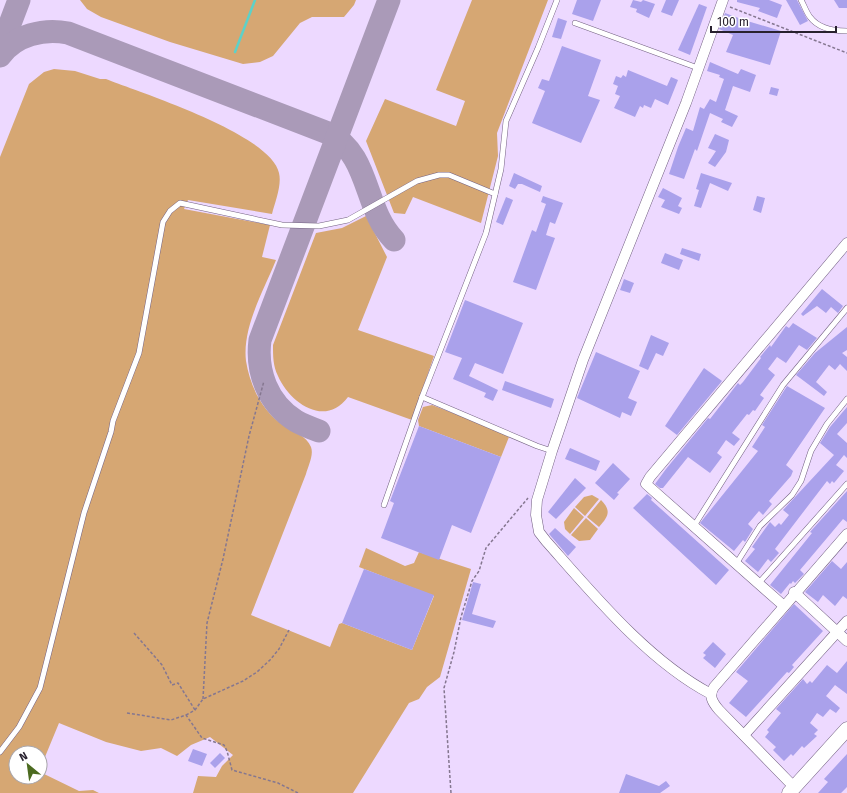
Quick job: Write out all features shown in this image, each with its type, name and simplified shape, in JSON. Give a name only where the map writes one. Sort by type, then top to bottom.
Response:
[{"type":"main road","points":[[792,790],[847,728]]},
{"type":"street","points":[[711,694],[692,684],[664,663],[627,628],[546,542],[540,532],[536,515],[537,500],[583,360],[698,68],[722,2]]},
{"type":"street","points":[[784,606],[647,486],[648,480],[847,243]]},
{"type":"street","points":[[792,790],[713,702],[711,694],[714,687],[784,606],[794,592],[847,534]]},
{"type":"street","points":[[794,592],[847,641]]},
{"type":"street","points":[[744,735],[847,621]]},
{"type":"lane","points":[[384,505],[422,397],[486,233],[501,169],[506,121],[557,0]]},
{"type":"lane","points":[[801,0],[810,17],[817,23],[827,28],[847,30]]},
{"type":"lane","points":[[575,23],[698,68]]},
{"type":"lane","points":[[0,752],[19,727],[40,688],[84,513],[111,432],[113,421],[139,353],[163,222],[170,211],[180,203],[282,225],[319,226],[348,220],[417,182],[439,175],[449,176],[495,194]]},
{"type":"lane","points":[[694,526],[783,385],[847,308]]},
{"type":"lane","points":[[422,397],[552,451]]},
{"type":"lane","points":[[736,564],[760,526],[792,495],[801,481],[811,451],[827,424],[847,399]]},
{"type":"lane","points":[[758,584],[847,484]]},
{"type":"path","points":[[722,2],[847,53]]},
{"type":"path","points":[[203,699],[206,623],[223,559],[249,436],[264,381]]},
{"type":"path","points":[[451,793],[444,688],[454,652],[461,618],[472,581],[479,571],[486,548],[531,494]]},
{"type":"path","points":[[127,713],[171,720],[186,716],[195,710],[203,699],[243,681],[257,672],[275,654],[289,630]]},
{"type":"path","points":[[134,633],[162,665],[172,685],[178,683],[195,710]]},
{"type":"path","points":[[186,716],[202,738],[224,745],[232,770],[278,782],[298,793]]},
{"type":"shaded area","points":[[80,0],[356,0],[354,5],[344,17],[312,17],[300,23],[273,56],[260,62],[243,64],[170,42],[101,17],[87,9]]},
{"type":"shaded area","points":[[472,0],[548,0],[497,133],[498,156],[481,223],[413,197],[405,214],[394,213],[366,141],[385,99],[456,126],[465,101],[436,90]]},
{"type":"shaded area","points":[[54,69],[75,71],[100,79],[106,79],[203,117],[254,144],[271,158],[279,173],[279,188],[272,214],[188,200],[184,209],[270,225],[262,257],[276,260],[260,296],[247,335],[246,361],[254,389],[263,405],[269,413],[283,425],[299,434],[306,440],[312,450],[306,474],[251,615],[330,647],[339,624],[342,623],[412,650],[434,596],[359,567],[366,548],[405,566],[414,563],[419,552],[471,569],[440,677],[427,687],[419,699],[409,703],[353,793],[193,793],[198,776],[216,777],[222,766],[233,755],[210,737],[191,745],[177,756],[161,748],[141,751],[106,742],[59,723],[48,750],[48,745],[8,745],[8,785],[48,785],[48,776],[79,791],[93,790],[99,793],[0,793],[0,157],[29,84],[44,72]]},
{"type":"shaded area","points":[[366,216],[387,257],[358,330],[434,356],[412,420],[348,397],[339,406],[329,411],[319,411],[309,408],[299,403],[291,395],[276,372],[274,365],[273,345],[316,233],[342,228]]},
{"type":"shaded area","points":[[432,405],[489,427],[509,437],[501,457],[419,426],[418,420],[423,407]]},
{"type":"shaded area","points":[[592,495],[599,499],[585,516],[575,507],[584,497]]},
{"type":"shaded area","points":[[601,500],[607,507],[608,514],[599,527],[587,517]]},
{"type":"shaded area","points":[[574,508],[584,517],[570,534],[565,529],[564,522]]},
{"type":"shaded area","points":[[586,518],[598,529],[590,540],[579,541],[571,535]]},
{"type":"building","points":[[577,0],[601,0],[593,21],[572,14]]},
{"type":"building","points":[[633,0],[641,2],[643,0],[655,4],[649,18],[636,12],[637,9],[630,7]]},
{"type":"building","points":[[666,0],[679,0],[672,16],[661,12]]},
{"type":"building","points":[[737,0],[769,0],[782,5],[777,18],[758,11],[760,8],[737,2]]},
{"type":"building","points":[[786,0],[797,0],[808,21],[800,25]]},
{"type":"building","points":[[834,0],[847,0],[847,8],[839,8]]},
{"type":"building","points":[[699,4],[707,7],[690,55],[678,50]]},
{"type":"building","points":[[725,13],[781,31],[770,65],[726,52],[733,35],[719,29]]},
{"type":"building","points":[[558,18],[567,21],[561,39],[552,37]]},
{"type":"building","points":[[562,46],[601,60],[588,96],[600,100],[581,143],[532,123],[545,91],[538,88],[542,79],[549,81]]},
{"type":"building","points":[[710,62],[738,74],[741,69],[756,75],[750,92],[733,86],[725,110],[738,116],[732,127],[721,122],[723,119],[710,113],[697,151],[695,149],[684,179],[669,174],[678,147],[686,128],[693,131],[700,107],[704,109],[710,99],[716,102],[724,79],[719,77],[720,75],[707,71]]},
{"type":"building","points":[[628,70],[667,86],[671,77],[678,80],[668,105],[655,99],[651,108],[644,105],[643,108],[640,106],[635,117],[614,108],[620,96],[615,94],[618,86],[613,84],[616,76],[621,78],[623,75],[626,77]]},
{"type":"building","points":[[771,87],[779,89],[777,96],[769,94]]},
{"type":"building","points":[[715,134],[729,140],[726,152],[715,167],[708,163],[716,151],[708,148]]},
{"type":"building","points":[[514,173],[542,186],[540,192],[522,184],[518,184],[515,189],[509,186]]},
{"type":"building","points":[[701,173],[732,183],[728,191],[710,183],[701,208],[694,206],[699,190],[696,189]]},
{"type":"building","points":[[663,188],[682,198],[678,206],[682,208],[679,214],[661,207],[665,200],[658,197]]},
{"type":"building","points":[[543,196],[563,203],[555,224],[550,222],[546,235],[555,238],[536,290],[513,282],[532,230],[536,232],[546,204],[541,202]]},
{"type":"building","points":[[757,196],[765,198],[761,213],[753,210]]},
{"type":"building","points":[[506,197],[513,200],[503,225],[496,222]]},
{"type":"building","points":[[682,248],[701,254],[699,261],[680,254]]},
{"type":"building","points":[[665,253],[683,260],[679,270],[661,263]]},
{"type":"building","points":[[624,279],[634,283],[630,293],[620,290]]},
{"type":"building","points":[[822,289],[843,306],[838,313],[831,307],[826,313],[817,306],[803,316],[801,314]]},
{"type":"building","points":[[465,300],[523,323],[503,374],[475,363],[469,376],[498,390],[493,401],[484,397],[486,393],[453,379],[462,358],[445,352]]},
{"type":"building","points":[[793,323],[817,338],[807,350],[799,345],[786,363],[777,357],[768,369],[775,375],[760,395],[764,398],[755,411],[753,410],[749,415],[747,414],[732,433],[740,439],[734,446],[726,440],[717,453],[722,457],[710,473],[688,457],[663,488],[660,488],[655,484],[708,418],[710,419],[738,383],[740,385],[743,382],[761,358],[760,357],[770,345],[771,347],[786,326],[789,328]]},
{"type":"building","points":[[847,327],[847,350],[842,353],[847,357],[847,371],[840,364],[835,370],[829,365],[816,382],[827,392],[824,396],[796,375],[815,353]]},
{"type":"building","points":[[651,335],[669,343],[663,356],[656,353],[648,370],[639,366]]},
{"type":"building","points":[[596,352],[640,371],[628,398],[637,402],[631,416],[622,412],[620,418],[577,398]]},
{"type":"building","points":[[704,368],[722,381],[677,435],[665,426]]},
{"type":"building","points":[[505,381],[554,399],[551,408],[502,390]]},
{"type":"building","points":[[787,386],[825,408],[786,465],[793,471],[791,476],[769,501],[772,504],[763,515],[759,511],[748,524],[753,529],[745,542],[743,540],[734,551],[700,523],[758,451],[752,447],[765,427],[762,425]]},
{"type":"building","points":[[847,407],[847,423],[837,434],[847,443],[847,458],[844,455],[836,465],[844,471],[834,483],[832,481],[830,484],[827,481],[775,549],[779,553],[771,562],[768,559],[758,572],[745,561],[755,549],[752,547],[770,522],[775,527],[779,523],[781,525],[789,515],[783,510],[834,455],[820,443],[830,427]]},
{"type":"building","points":[[419,426],[501,457],[471,533],[452,525],[439,560],[381,538],[394,503],[390,501]]},
{"type":"building","points":[[570,448],[600,461],[596,471],[565,459]]},
{"type":"building","points":[[613,463],[630,479],[617,493],[619,494],[614,500],[595,483]]},
{"type":"building","points":[[575,478],[586,488],[556,519],[548,512]]},
{"type":"building","points":[[847,491],[847,522],[843,519],[800,570],[804,574],[795,583],[793,581],[791,584],[790,583],[781,594],[770,585],[812,533],[810,532]]},
{"type":"building","points":[[647,494],[652,498],[651,500],[729,570],[716,585],[633,508]]},
{"type":"building","points":[[555,528],[576,547],[568,556],[549,534]]},
{"type":"building","points":[[832,561],[841,569],[847,562],[847,599],[843,596],[835,606],[823,595],[818,602],[805,592]]},
{"type":"building","points":[[364,569],[434,595],[412,650],[342,623]]},
{"type":"building","points":[[473,582],[481,584],[472,614],[496,621],[493,628],[462,620]]},
{"type":"building","points":[[794,604],[823,631],[792,665],[794,667],[789,673],[787,672],[746,717],[729,703],[748,681],[736,672]]},
{"type":"building","points":[[713,642],[726,654],[715,668],[703,658],[706,655],[703,653]]},
{"type":"building","points":[[847,661],[847,694],[835,685],[826,696],[840,708],[836,713],[830,709],[823,717],[817,713],[810,723],[818,730],[814,734],[817,736],[804,748],[802,746],[793,756],[791,754],[784,761],[773,750],[776,747],[765,737],[769,732],[767,730],[781,713],[776,709],[803,679],[807,684],[810,681],[812,683],[827,665],[837,673]]},
{"type":"building","points":[[193,749],[207,754],[202,766],[188,761]]},
{"type":"building","points":[[220,753],[225,758],[215,768],[210,763]]},
{"type":"building","points":[[847,754],[847,787],[841,793],[818,793],[828,782],[824,779]]},
{"type":"building","points":[[626,774],[659,786],[666,781],[670,786],[660,793],[619,793]]},
{"type":"waterway","points":[[235,52],[255,0]]},
{"type":"taxiway","points":[[0,50],[19,0]]},
{"type":"taxiway","points":[[319,431],[296,421],[286,414],[271,396],[262,375],[259,352],[260,340],[389,0]]},
{"type":"taxiway","points":[[0,56],[6,49],[22,38],[49,32],[68,33],[328,133],[342,143],[352,154],[360,168],[377,213],[384,227],[394,240]]}]
